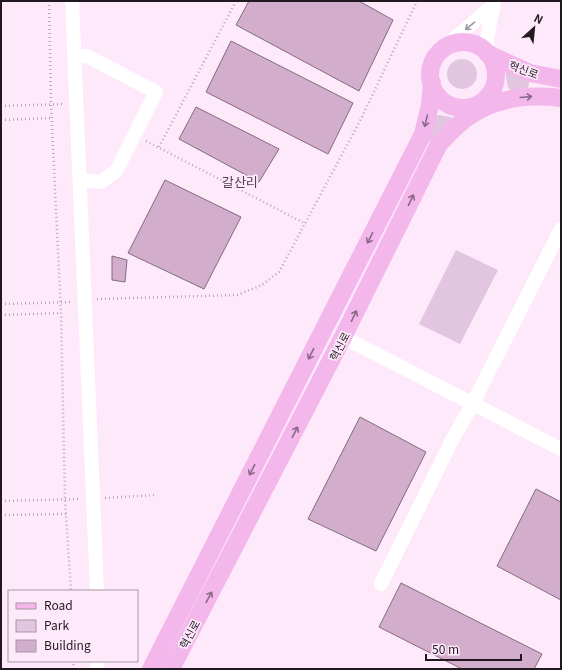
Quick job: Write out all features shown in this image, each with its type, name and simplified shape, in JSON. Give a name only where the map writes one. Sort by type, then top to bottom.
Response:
[{"type":"main road","name":"혁신로","points":[[561,78],[530,74],[488,54],[476,45],[466,42],[455,43],[446,47],[437,54],[432,64],[430,74],[436,94],[444,102],[453,107],[482,105],[527,96],[561,98]]},
{"type":"main road","name":"혁신로","points":[[171,669],[344,337],[439,144],[482,105],[494,87],[496,77],[495,68],[488,54]]},
{"type":"main road","name":"혁신로","points":[[151,669],[423,134],[430,105],[432,83]]},
{"type":"lane","points":[[72,1],[96,590]]},
{"type":"lane","points":[[446,47],[494,3]]},
{"type":"lane","points":[[488,54],[487,39],[494,3]]},
{"type":"lane","points":[[75,57],[87,56],[156,92],[116,172],[101,182],[80,180]]},
{"type":"lane","points":[[381,584],[452,440],[473,403],[561,228]]},
{"type":"lane","points":[[344,337],[561,449]]},
{"type":"path","points":[[49,1],[51,118],[60,302],[62,313],[66,514],[71,590]]},
{"type":"path","points":[[159,147],[236,1]]},
{"type":"path","points":[[1,304],[237,295],[262,285],[279,272],[306,224],[361,119],[418,1]]},
{"type":"path","points":[[1,106],[77,104]]},
{"type":"path","points":[[1,120],[51,118]]},
{"type":"path","points":[[135,135],[306,224]]},
{"type":"path","points":[[1,315],[62,313]]},
{"type":"path","points":[[1,515],[66,514]]},
{"type":"green space","points":[[462,59],[473,63],[477,74],[473,85],[462,89],[451,85],[447,74],[451,63]]},
{"type":"green space","points":[[505,71],[530,79],[528,88],[510,90]]},
{"type":"green space","points":[[436,116],[451,117],[453,119],[433,142],[427,139]]},
{"type":"green space","points":[[456,250],[498,270],[460,344],[419,324]]},
{"type":"building","points":[[249,1],[359,1],[393,20],[359,91],[236,25]]},
{"type":"building","points":[[231,41],[353,103],[328,154],[206,92]]},
{"type":"building","points":[[196,107],[279,149],[259,182],[179,139]]},
{"type":"building","points":[[165,180],[241,217],[204,289],[128,253]]},
{"type":"building","points":[[112,256],[127,260],[125,282],[112,280]]},
{"type":"building","points":[[360,417],[426,452],[376,551],[308,519]]},
{"type":"building","points":[[536,489],[561,502],[561,600],[497,566]]},
{"type":"building","points":[[401,583],[542,654],[534,669],[462,669],[379,627]]},
{"type":"district","name":"갈산리","points":[[240,181]]}]
